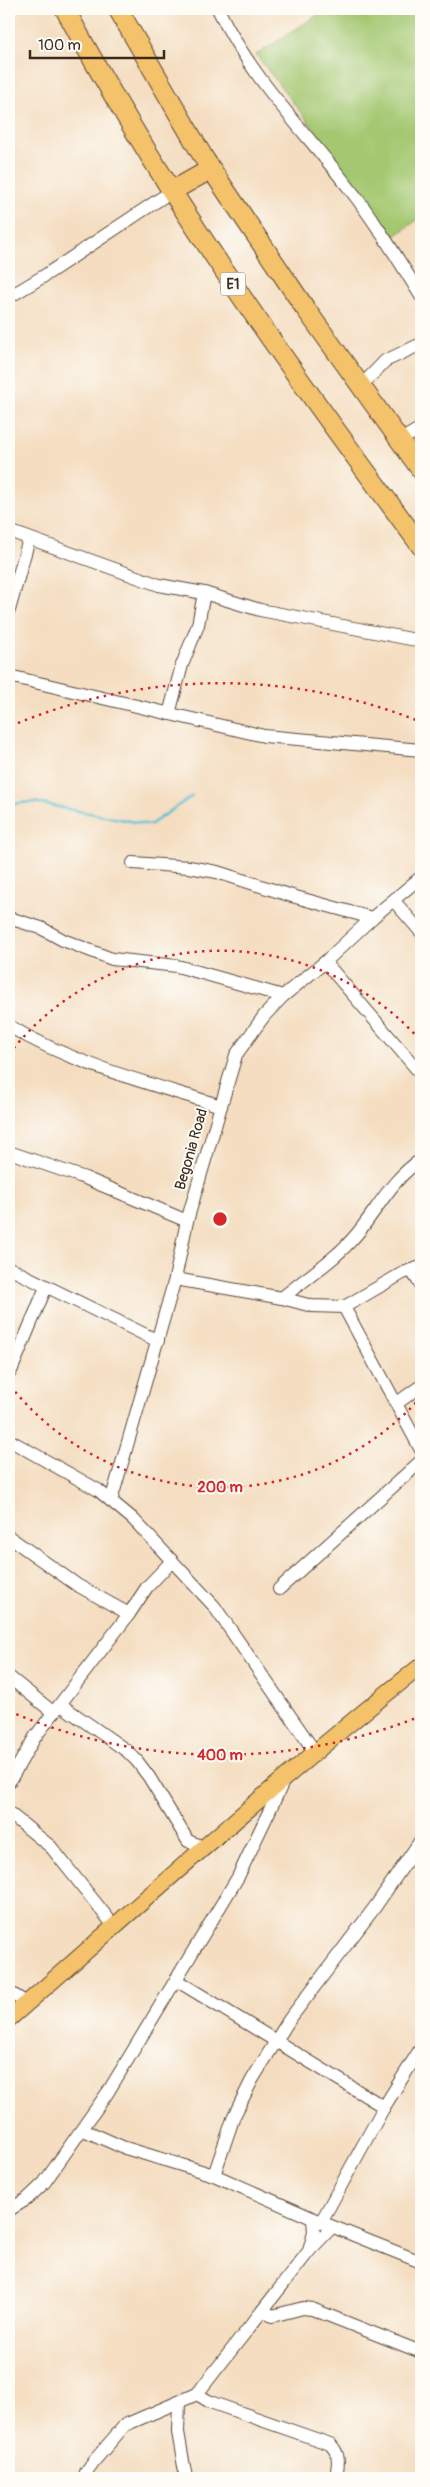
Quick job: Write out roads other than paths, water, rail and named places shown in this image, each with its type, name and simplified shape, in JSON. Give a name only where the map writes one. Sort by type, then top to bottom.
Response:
[{"type":"highway","name":"E1","points":[[65,9],[92,59],[172,191],[248,308],[421,546]]},
{"type":"highway","points":[[118,9],[211,169],[300,300],[421,470]]},
{"type":"highway","points":[[172,191],[211,169]]},
{"type":"main road","points":[[9,2019],[204,1847],[315,1752],[421,1666]]},
{"type":"street","points":[[218,9],[273,98],[349,188],[421,296]]},
{"type":"street","points":[[9,297],[172,191]]},
{"type":"street","points":[[362,385],[385,361],[421,344]]},
{"type":"street","points":[[399,441],[421,428]]},
{"type":"street","points":[[9,531],[159,585],[204,593],[260,610],[421,641]]},
{"type":"street","points":[[9,610],[29,539]]},
{"type":"street","points":[[170,714],[182,665],[198,624],[204,593]]},
{"type":"street","points":[[9,676],[264,736],[421,750]]},
{"type":"street","points":[[134,863],[189,867],[217,872],[292,896],[372,918]]},
{"type":"street","name":"Begonia Road","points":[[111,1501],[175,1279],[187,1221],[236,1055],[264,1016],[283,996],[325,962],[372,918],[421,877]]},
{"type":"street","points":[[394,901],[421,932]]},
{"type":"street","points":[[9,918],[41,928],[63,940],[112,959],[178,966],[283,996]]},
{"type":"street","points":[[325,962],[421,1074]]},
{"type":"street","points":[[9,1026],[61,1053],[131,1079],[221,1106]]},
{"type":"street","points":[[9,1152],[85,1178],[187,1221]]},
{"type":"street","points":[[282,1298],[324,1266],[356,1235],[406,1169],[421,1160]]},
{"type":"street","points":[[9,1268],[158,1341]]},
{"type":"street","points":[[175,1279],[282,1298],[312,1306],[344,1306],[416,1268],[421,1285]]},
{"type":"street","points":[[12,1371],[46,1287]]},
{"type":"street","points":[[344,1306],[421,1450]]},
{"type":"street","points":[[397,1403],[421,1386]]},
{"type":"street","points":[[9,1440],[98,1490],[133,1520],[214,1606],[315,1752]]},
{"type":"street","points":[[278,1589],[421,1461]]},
{"type":"street","points":[[9,1537],[77,1585],[129,1614]]},
{"type":"street","points":[[9,1782],[29,1746],[129,1614],[147,1587],[172,1561]]},
{"type":"street","points":[[9,1677],[127,1751],[149,1777],[188,1841],[204,1847]]},
{"type":"street","points":[[9,2210],[27,2199],[44,2184],[84,2130],[238,1876],[286,1777]]},
{"type":"street","points":[[9,1812],[57,1853],[114,1926]]},
{"type":"street","points":[[214,2175],[234,2116],[252,2080],[277,2040],[421,1840]]},
{"type":"street","points":[[176,1980],[384,2107]]},
{"type":"street","points":[[9,1992],[27,2003]]},
{"type":"street","points":[[85,2478],[86,2472],[125,2425],[198,2394],[309,2251],[384,2107],[421,2048]]},
{"type":"street","points":[[84,2130],[122,2147],[214,2175],[322,2223],[421,2262]]},
{"type":"street","points":[[309,2251],[314,2232],[322,2223]]},
{"type":"street","points":[[263,2310],[272,2316],[303,2308],[312,2309],[421,2352]]},
{"type":"street","points":[[198,2394],[210,2402],[330,2444],[338,2452],[339,2459],[336,2478]]},
{"type":"street","points":[[179,2402],[178,2432],[186,2478]]},
{"type":"waterway","points":[[9,804],[33,802],[150,825],[192,796]]}]
